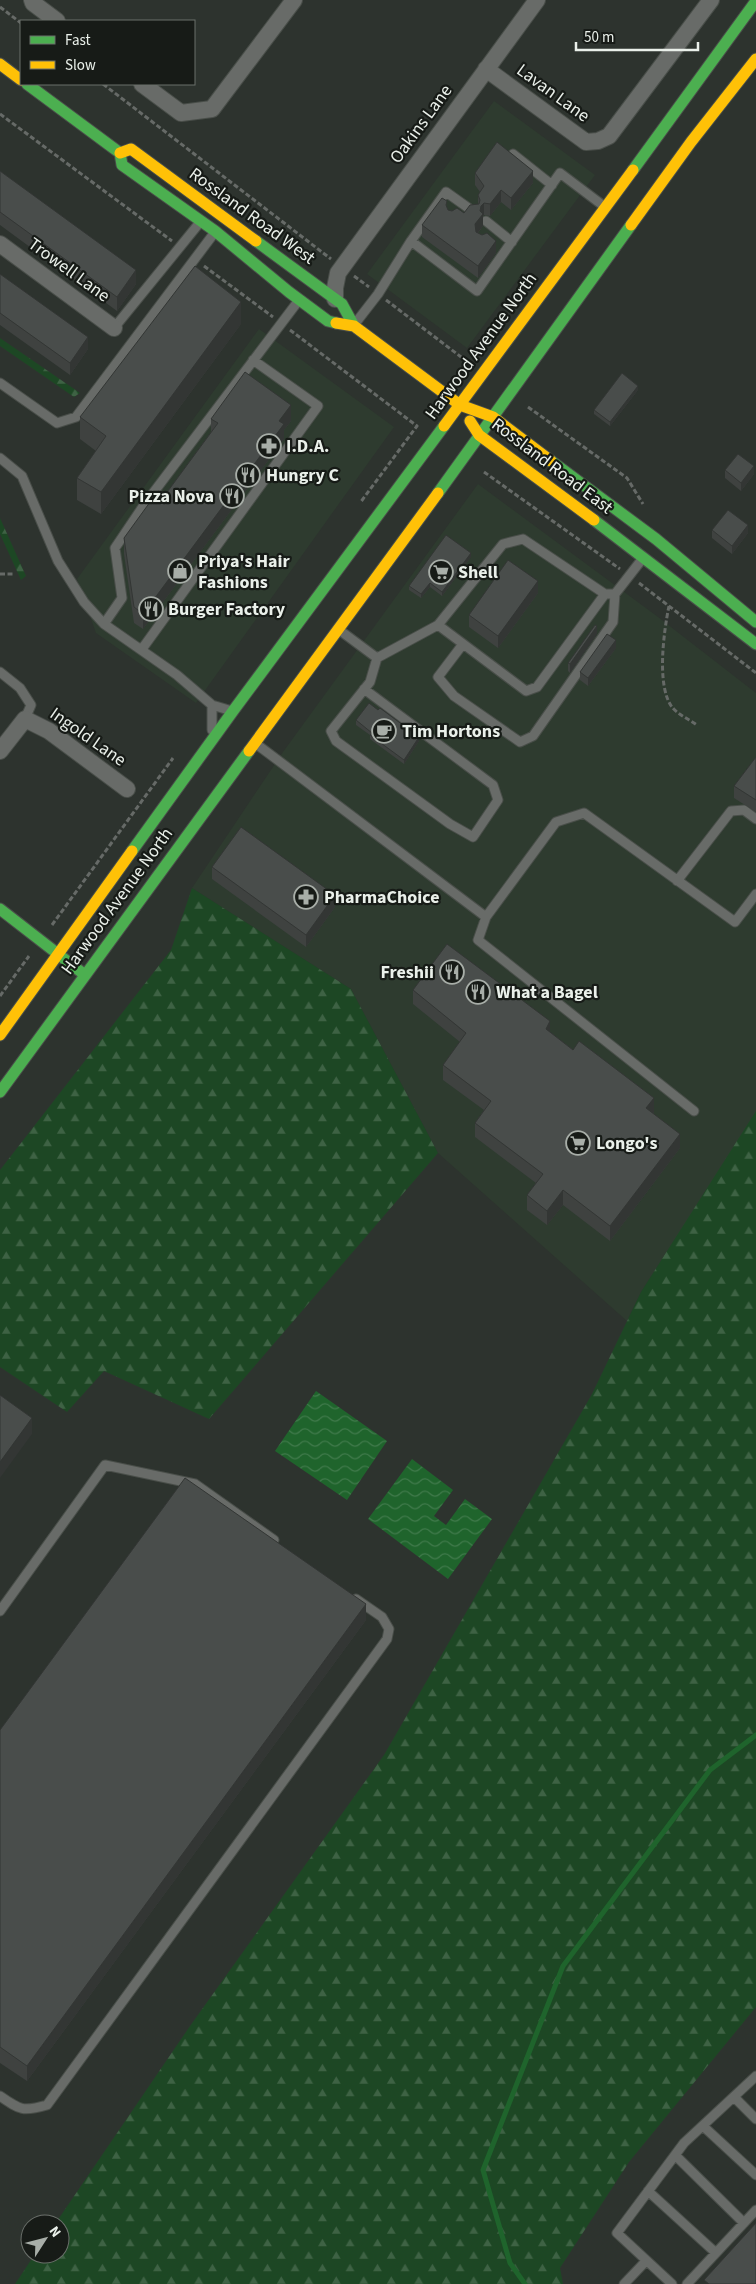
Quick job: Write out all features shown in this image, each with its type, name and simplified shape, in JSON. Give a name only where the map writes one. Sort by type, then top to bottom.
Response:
[{"type":"main road","name":"Harwood Avenue North","points":[[0,1035],[57,953],[211,742],[237,713],[756,1]]},
{"type":"main road","name":"Harwood Avenue North","points":[[0,1092],[254,742],[259,729],[338,629],[691,142],[756,59]]},
{"type":"main road","points":[[0,64],[20,79]]},
{"type":"main road","name":"Rossland Road West","points":[[28,85],[120,153],[122,164],[201,221],[328,321],[354,326]]},
{"type":"main road","name":"Rossland Road West","points":[[120,153],[131,149],[336,299],[342,304],[354,326],[460,405]]},
{"type":"main road","name":"Rossland Road East","points":[[460,405],[493,416],[656,539],[756,622]]},
{"type":"main road","name":"Rossland Road East","points":[[460,405],[479,435],[599,523],[756,644]]},
{"type":"main road","points":[[0,909],[86,975]]},
{"type":"street","points":[[32,0],[57,20]]},
{"type":"street","points":[[143,85],[181,113],[212,108],[294,0]]},
{"type":"street","name":"Oakins Lane","points":[[340,270],[537,0]]},
{"type":"street","name":"Lavan Lane","points":[[486,69],[586,142],[598,141],[610,136],[711,0]]},
{"type":"street","name":"Trowell Lane","points":[[0,244],[114,328]]},
{"type":"street","points":[[310,280],[340,270]]},
{"type":"street","points":[[336,299],[335,288],[340,270]]},
{"type":"street","name":"Ingold Lane","points":[[0,751],[25,719],[50,731],[128,789]]},
{"type":"lane","points":[[513,154],[552,185]]},
{"type":"lane","points":[[411,241],[477,291],[560,173],[605,207]]},
{"type":"lane","points":[[354,326],[378,294],[411,241],[446,192],[459,206],[474,212]]},
{"type":"lane","points":[[114,328],[201,221]]},
{"type":"lane","points":[[489,227],[512,242]]},
{"type":"lane","points":[[0,383],[57,423],[76,417],[215,232]]},
{"type":"lane","points":[[425,252],[431,244]]},
{"type":"lane","points":[[457,276],[463,267]]},
{"type":"lane","points":[[104,624],[122,598],[115,548],[144,505],[300,300]]},
{"type":"lane","points":[[142,649],[318,406],[254,360]]},
{"type":"lane","points":[[0,458],[22,476],[58,561],[84,602],[104,624],[142,649],[212,705],[237,713]]},
{"type":"lane","points":[[364,689],[493,785],[498,800],[473,837],[450,824],[336,741],[331,731],[364,689],[370,682],[377,658],[438,625],[503,544],[523,539],[605,594],[615,594]]},
{"type":"lane","points":[[462,644],[438,677],[454,696],[520,742],[533,736],[613,622],[615,594],[643,558]]},
{"type":"lane","points":[[438,625],[526,691],[537,687],[605,594]]},
{"type":"lane","points":[[338,629],[377,658]]},
{"type":"lane","name":"Ingold Lane","points":[[0,672],[20,688],[31,705],[25,719]]},
{"type":"lane","points":[[211,742],[212,705]]},
{"type":"lane","points":[[254,742],[486,917]]},
{"type":"lane","points":[[677,881],[731,811],[744,810],[756,820]]},
{"type":"lane","points":[[694,1111],[478,940],[486,917],[556,822],[584,813],[735,922],[756,894]]},
{"type":"lane","points":[[0,1611],[105,1465],[194,1484],[284,1548]]},
{"type":"lane","points":[[0,2096],[11,2104],[27,2110],[47,2105],[387,1639],[390,1628],[382,1617],[350,1594]]},
{"type":"lane","points":[[672,2284],[617,2233],[684,2143],[756,2076]]},
{"type":"lane","points":[[734,2097],[756,2118]]},
{"type":"lane","points":[[703,2126],[756,2175]]},
{"type":"lane","points":[[675,2155],[744,2223]]},
{"type":"lane","points":[[648,2191],[716,2253]]},
{"type":"lane","points":[[687,2284],[756,2210]]},
{"type":"lane","points":[[624,2284],[646,2261]]},
{"type":"path","points":[[0,7],[20,22]]},
{"type":"path","points":[[105,85],[340,270],[378,294],[483,374]]},
{"type":"path","points":[[0,114],[181,247]]},
{"type":"path","points":[[195,259],[416,426]]},
{"type":"path","points":[[0,574],[14,574]]},
{"type":"path","points":[[669,606],[662,642],[665,691],[672,707],[697,725]]},
{"type":"shaded area","points":[[494,101],[595,175],[467,348],[367,274]]},
{"type":"shaded area","points":[[259,329],[394,427],[196,703],[96,633],[77,579]]},
{"type":"shaded area","points":[[478,484],[658,617],[756,693],[756,1115],[641,1292],[627,1321],[438,1153],[351,989],[192,888],[283,752]]},
{"type":"green space","points":[[0,338],[80,393],[74,397],[0,346]]},
{"type":"green space","points":[[0,518],[26,576],[21,580],[0,534]]},
{"type":"green space","points":[[192,888],[351,989],[438,1153],[209,1419],[104,1371],[67,1412],[0,1367],[0,1170],[171,950]]},
{"type":"green space","points":[[756,1111],[756,2007],[629,2162],[560,2268],[563,2284],[15,2284],[28,2264],[70,2264],[70,2214],[62,2214],[190,2026],[384,1755],[592,1394],[641,1292]]},
{"type":"water","points":[[316,1391],[387,1441],[347,1500],[275,1451]]},
{"type":"water","points":[[412,1459],[453,1490],[434,1516],[446,1525],[465,1499],[492,1519],[448,1579],[368,1519]]},
{"type":"building","points":[[497,142],[533,171],[511,198],[501,190],[490,204],[484,203],[481,206],[480,211],[483,214],[475,224],[476,232],[482,235],[487,233],[496,241],[478,266],[422,225],[442,198],[447,201],[448,210],[452,211],[457,208],[464,213],[470,205],[479,204],[478,195],[484,186],[475,173]]},
{"type":"building","points":[[0,171],[136,270],[117,297],[0,212]]},
{"type":"building","points":[[195,266],[241,302],[101,492],[77,478],[106,436],[80,417]]},
{"type":"building","points":[[0,274],[88,337],[70,363],[0,313]]},
{"type":"building","points":[[245,372],[291,405],[279,421],[284,424],[143,614],[134,607],[124,538],[158,491],[165,495],[218,423],[211,419]]},
{"type":"building","points":[[622,373],[638,386],[610,422],[594,410]]},
{"type":"building","points":[[738,454],[754,466],[741,483],[725,470]]},
{"type":"building","points":[[728,510],[748,525],[732,546],[712,530]]},
{"type":"building","name":"Shell","points":[[446,535],[471,553],[442,592],[430,583],[421,594],[409,586]]},
{"type":"building","points":[[508,560],[538,581],[498,636],[469,615]]},
{"type":"building","points":[[595,625],[597,626],[570,664],[568,663]]},
{"type":"building","points":[[607,634],[616,640],[588,678],[580,672]]},
{"type":"building","name":"Tim Hortons","points":[[369,703],[378,710],[380,708],[419,737],[404,760],[370,735],[372,733],[356,720]]},
{"type":"building","points":[[756,757],[756,800],[734,786]]},
{"type":"building","points":[[241,827],[335,895],[306,935],[212,867]]},
{"type":"building","points":[[447,944],[550,1021],[546,1029],[573,1050],[579,1041],[654,1098],[646,1108],[680,1134],[610,1226],[563,1190],[547,1211],[527,1195],[543,1174],[475,1123],[491,1101],[443,1065],[466,1033],[413,990]]},
{"type":"building","points":[[0,1395],[32,1418],[0,1462]]},
{"type":"building","points":[[185,1478],[366,1604],[27,2066],[0,2047],[0,1730]]},
{"type":"building","points":[[756,2223],[756,2284],[709,2284],[704,2280]]},
{"type":"waterway","points":[[525,2284],[510,2263],[483,2170],[563,1966],[710,1770],[756,1735]]},
{"type":"traffic: fast","points":[[633,170],[756,1]]},
{"type":"traffic: fast","points":[[28,85],[120,153],[122,165],[215,231],[289,292],[328,321],[336,323]]},
{"type":"traffic: fast","points":[[438,493],[631,225]]},
{"type":"traffic: fast","points":[[256,241],[342,304],[354,326]]},
{"type":"traffic: fast","points":[[132,851],[444,426]]},
{"type":"traffic: fast","points":[[551,461],[656,539],[756,622]]},
{"type":"traffic: fast","points":[[594,520],[756,644]]},
{"type":"traffic: fast","points":[[0,1092],[249,751]]},
{"type":"traffic: fast","points":[[0,909],[85,975]]},
{"type":"traffic: slow","points":[[631,225],[691,142],[756,59]]},
{"type":"traffic: slow","points":[[0,64],[20,79]]},
{"type":"traffic: slow","points":[[120,153],[131,149],[256,241]]},
{"type":"traffic: slow","points":[[444,426],[633,170]]},
{"type":"traffic: slow","points":[[336,323],[354,326],[460,405],[493,417],[551,461]]},
{"type":"traffic: slow","points":[[470,421],[479,435],[594,520]]},
{"type":"traffic: slow","points":[[249,751],[438,493]]},
{"type":"traffic: slow","points":[[0,1035],[132,851]]},
{"type":"place","name":"I.D.A.","points":[[269,446]]},
{"type":"place","name":"Hungry C","points":[[248,475]]},
{"type":"place","name":"Pizza Nova","points":[[232,496]]},
{"type":"place","name":"Priya's Hair Fashions","points":[[180,571]]},
{"type":"place","name":"Shell","points":[[441,572]]},
{"type":"place","name":"Burger Factory","points":[[151,609]]},
{"type":"place","name":"Tim Hortons","points":[[384,731]]},
{"type":"place","name":"PharmaChoice","points":[[306,897]]},
{"type":"place","name":"Freshii","points":[[452,972]]},
{"type":"place","name":"What a Bagel","points":[[478,992]]},
{"type":"place","name":"Longo's","points":[[578,1143]]}]
